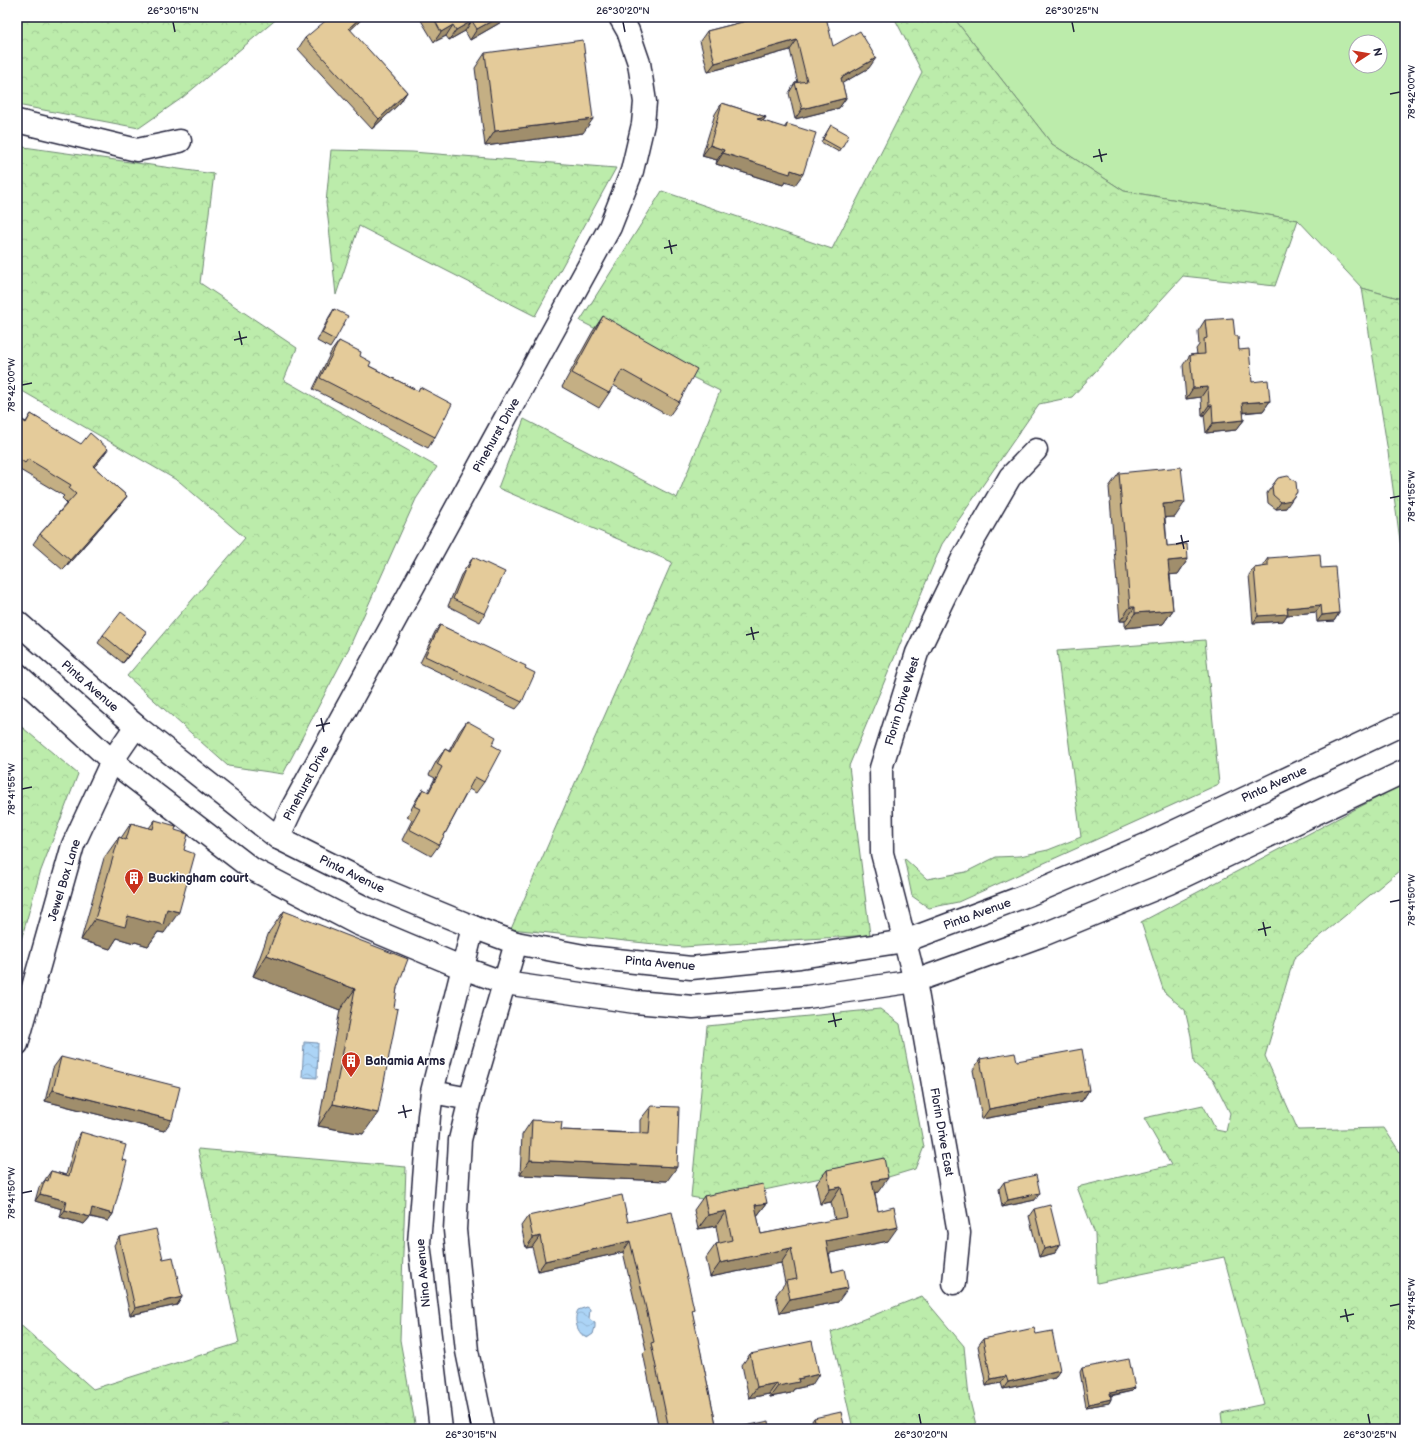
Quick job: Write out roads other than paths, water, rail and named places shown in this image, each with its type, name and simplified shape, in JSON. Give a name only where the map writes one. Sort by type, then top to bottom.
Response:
[{"type":"street","name":"Pinehurst Drive","points":[[278,838],[292,808],[610,226],[632,171],[643,124],[645,102],[639,63],[628,31],[620,17]]},
{"type":"street","points":[[17,121],[137,150],[180,141]]},
{"type":"street","name":"Florin Drive West","points":[[915,982],[882,853],[881,768],[917,653],[923,639],[963,558],[1010,477],[1036,450]]},
{"type":"street","name":"Pinta Avenue","points":[[17,622],[136,726],[278,838],[376,887],[474,927],[516,942],[589,957],[691,968],[800,957],[905,941],[1030,894],[1140,847],[1405,723]]},
{"type":"street","points":[[17,674],[112,761],[252,869],[356,923],[463,968],[505,982],[635,1002],[693,1007],[807,998],[915,982],[1040,936],[1169,883],[1405,771]]},
{"type":"street","name":"Jewel Box Lane","points":[[17,1044],[72,845],[112,761],[136,726]]},
{"type":"street","name":"Nina Avenue","points":[[441,1429],[419,1243],[432,1092],[474,927]]},
{"type":"street","points":[[483,1429],[467,1351],[455,1230],[460,1140],[470,1099],[516,942]]},
{"type":"street","name":"Florin Drive East","points":[[915,982],[959,1233],[954,1283]]},
{"type":"street","points":[[432,1092],[470,1099]]},
{"type":"water","points":[[304,1042],[318,1043],[317,1078],[302,1077]]},
{"type":"water","points":[[587,1307],[590,1309],[589,1319],[595,1323],[595,1327],[593,1334],[587,1338],[578,1330],[576,1318],[578,1310]]},
{"type":"place","name":"Buckingham court","points":[[134,895]]},
{"type":"place","name":"Bahamia Arms","points":[[351,1078]]}]
